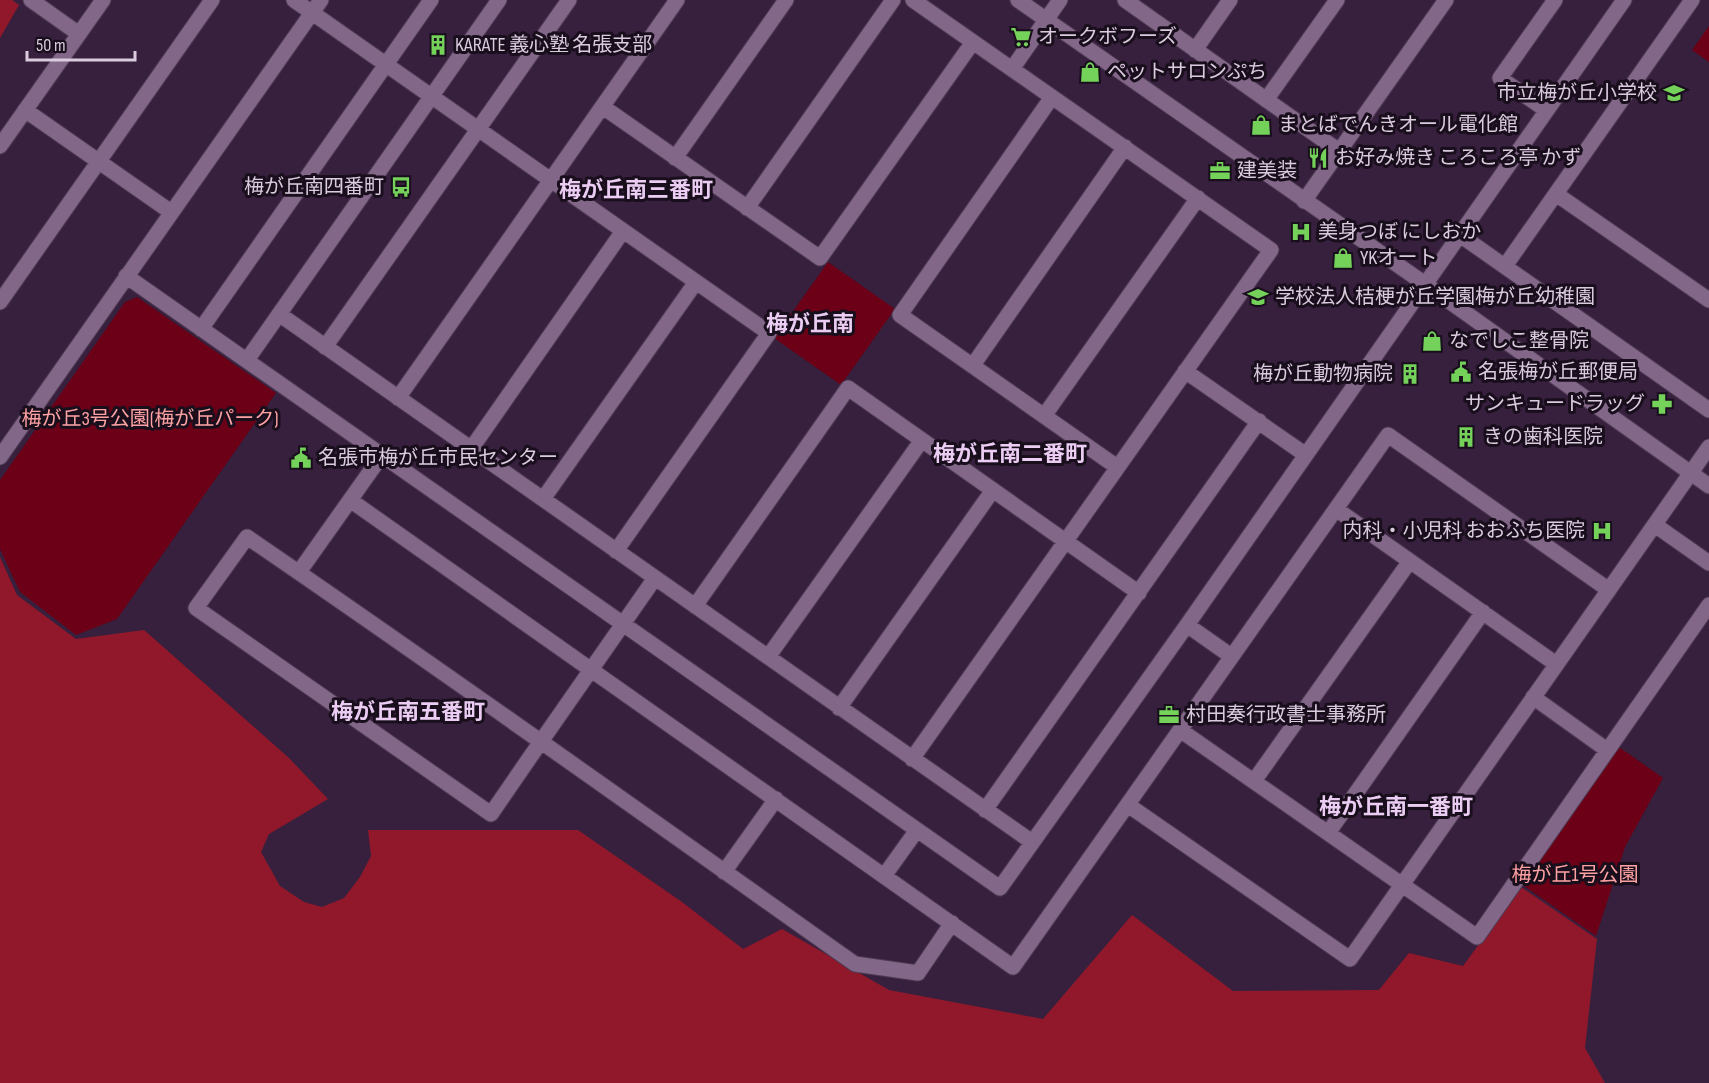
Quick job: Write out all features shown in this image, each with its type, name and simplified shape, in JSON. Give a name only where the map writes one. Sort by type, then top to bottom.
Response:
[{"type":"street","points":[[31,0],[79,34]]},
{"type":"street","points":[[0,146],[103,0]]},
{"type":"street","points":[[0,302],[212,0]]},
{"type":"street","points":[[294,0],[316,6],[385,64],[769,333],[616,551]]},
{"type":"street","points":[[201,328],[431,0]]},
{"type":"street","points":[[247,360],[499,0]]},
{"type":"street","points":[[325,347],[568,0]]},
{"type":"street","points":[[398,398],[677,0]]},
{"type":"street","points":[[675,158],[786,0]]},
{"type":"street","points":[[747,208],[893,0]]},
{"type":"street","points":[[912,759],[1271,250],[913,0]]},
{"type":"street","points":[[1018,0],[1425,284],[1709,486]]},
{"type":"street","points":[[1012,69],[1060,0]]},
{"type":"street","points":[[1125,0],[1340,151]]},
{"type":"street","points":[[1195,50],[1230,0]]},
{"type":"street","points":[[1266,100],[1337,0]]},
{"type":"street","points":[[1304,201],[1446,0]]},
{"type":"street","points":[[1546,110],[1500,78],[1555,0]]},
{"type":"street","points":[[126,276],[1000,888],[1624,0]]},
{"type":"street","points":[[1505,266],[1692,0]]},
{"type":"street","points":[[0,457],[316,6]]},
{"type":"street","points":[[603,107],[820,258],[973,42]]},
{"type":"street","points":[[1052,97],[900,315],[1117,467]]},
{"type":"street","points":[[25,111],[171,212]]},
{"type":"street","points":[[973,365],[1125,147]]},
{"type":"street","points":[[1556,194],[1709,300]]},
{"type":"street","points":[[1044,416],[1197,198]]},
{"type":"street","points":[[471,449],[623,231]]},
{"type":"street","points":[[1460,235],[1709,410]]},
{"type":"street","points":[[543,499],[696,282]]},
{"type":"street","points":[[279,314],[1032,842]]},
{"type":"street","points":[[1185,370],[1306,455]]},
{"type":"street","points":[[695,606],[848,388],[1139,593]]},
{"type":"street","points":[[985,810],[1259,421]]},
{"type":"street","points":[[350,500],[1013,967],[1388,435],[1609,590]]},
{"type":"street","points":[[768,657],[921,440]]},
{"type":"street","points":[[1128,805],[1350,959],[1709,447]]},
{"type":"street","points":[[299,572],[382,455]]},
{"type":"street","points":[[840,708],[993,490]]},
{"type":"street","points":[[1336,509],[1556,664]]},
{"type":"street","points":[[1655,525],[1709,563]]},
{"type":"street","points":[[655,578],[540,742],[490,814],[196,608],[248,537],[299,572],[540,742],[724,872],[855,964],[918,973],[951,923]]},
{"type":"street","points":[[1254,781],[1410,561]]},
{"type":"street","points":[[1180,730],[1477,937],[1709,605]]},
{"type":"street","points":[[1328,833],[1483,612]]},
{"type":"street","points":[[1187,625],[1231,656]]},
{"type":"street","points":[[1533,697],[1607,750]]},
{"type":"street","points":[[724,872],[776,799]]},
{"type":"street","points":[[884,876],[917,830]]},
{"type":"green space","points":[[1709,26],[1709,62],[1692,50]]},
{"type":"green space","points":[[828,262],[895,309],[841,385],[774,338]]},
{"type":"green space","name":"梅が丘3号公園(梅が丘パーク)","points":[[137,297],[276,393],[117,619],[76,635],[20,592],[0,549],[0,480],[125,302]]},
{"type":"green space","name":"梅が丘1号公園","points":[[1619,747],[1663,778],[1625,847],[1596,936],[1521,884]]},
{"type":"shaded area","points":[[0,0],[12,0],[19,5],[0,38]]},
{"type":"shaded area","points":[[0,557],[17,595],[76,639],[144,630],[289,758],[328,799],[269,834],[261,852],[280,886],[304,902],[322,907],[344,898],[360,877],[371,856],[368,830],[578,830],[682,902],[743,949],[782,929],[889,990],[1043,1019],[1132,915],[1233,991],[1379,990],[1409,953],[1463,966],[1521,887],[1597,939],[1585,1048],[1605,1083],[0,1083]]},
{"type":"place","name":"オークボフーズ","points":[[1021,37]]},
{"type":"place","name":"KARATE 義心塾 名張支部","points":[[438,45]]},
{"type":"place","name":"ペットサロンぷち","points":[[1090,72]]},
{"type":"place","name":"市立梅が丘小学校","points":[[1674,93]]},
{"type":"place","name":"まとばでんきオール電化館","points":[[1261,125]]},
{"type":"place","name":"お好み焼き ころころ亭 かず","points":[[1318,158]]},
{"type":"place","name":"建美装","points":[[1220,171]]},
{"type":"place","name":"梅が丘南四番町","points":[[401,187]]},
{"type":"place","name":"美身つぼ にしおか","points":[[1301,232]]},
{"type":"place","name":"YKオート","points":[[1343,258]]},
{"type":"place","name":"学校法人桔梗が丘学園梅が丘幼稚園","points":[[1258,297]]},
{"type":"place","name":"なでしこ整骨院","points":[[1432,341]]},
{"type":"place","name":"名張梅が丘郵便局","points":[[1461,372]]},
{"type":"place","name":"梅が丘動物病院","points":[[1410,374]]},
{"type":"place","name":"サンキュードラッグ","points":[[1662,404]]},
{"type":"place","name":"きの歯科医院","points":[[1466,437]]},
{"type":"place","name":"名張市梅が丘市民センター","points":[[301,458]]},
{"type":"place","name":"内科・小児科 おおふち医院","points":[[1602,531]]},
{"type":"place","name":"村田奏行政書士事務所","points":[[1169,715]]},
{"type":"district","name":"梅が丘南三番町","points":[[636,190]]},
{"type":"district","name":"梅が丘南","points":[[810,324]]},
{"type":"district","name":"梅が丘南二番町","points":[[1010,454]]},
{"type":"district","name":"梅が丘南五番町","points":[[408,712]]},
{"type":"district","name":"梅が丘南一番町","points":[[1396,807]]}]
